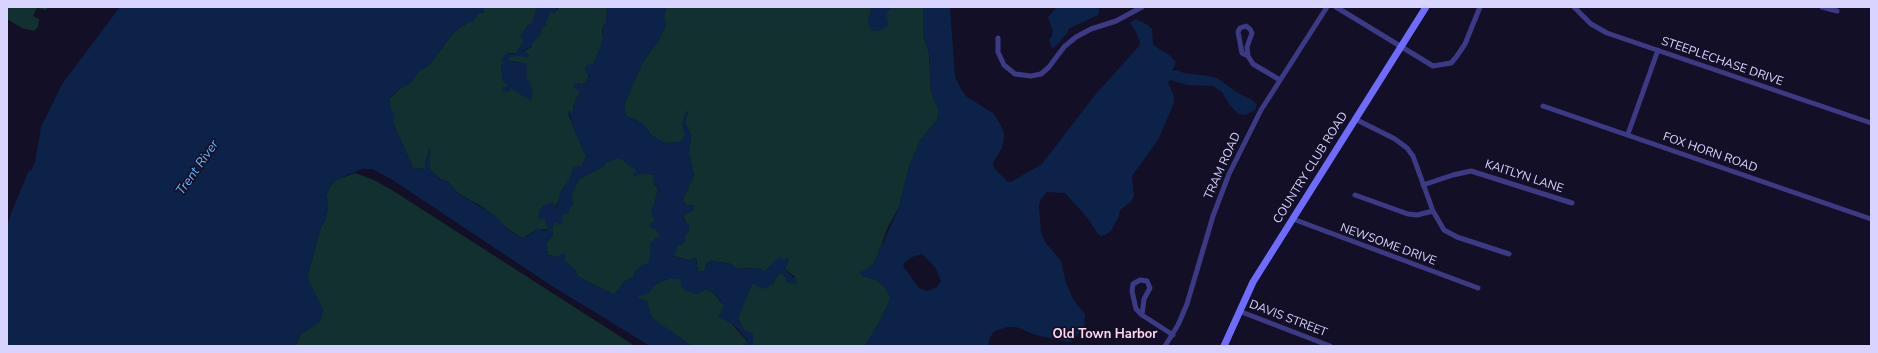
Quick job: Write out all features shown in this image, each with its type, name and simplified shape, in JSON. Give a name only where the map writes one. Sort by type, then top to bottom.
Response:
[{"type":"street","points":[[998,38],[998,52],[1004,65],[1015,74],[1031,76],[1040,74],[1049,67],[1064,47],[1076,37],[1091,29],[1116,21],[1142,7]]},
{"type":"street","name":"TRAM ROAD","points":[[1165,346],[1173,335],[1187,304],[1213,216],[1229,174],[1259,114],[1326,7]]},
{"type":"street","points":[[1336,7],[1433,66],[1450,63],[1465,44],[1480,7]]},
{"type":"street","name":"COUNTRY CLUB ROAD","points":[[1224,346],[1253,282],[1426,7]]},
{"type":"street","name":"STEEPLECHASE DRIVE","points":[[1574,7],[1599,29],[1871,123]]},
{"type":"street","points":[[1822,7],[1837,11]]},
{"type":"street","points":[[1248,56],[1242,53],[1238,35],[1240,28],[1246,26],[1250,28],[1252,33],[1247,47],[1248,56],[1253,64],[1280,80]]},
{"type":"street","points":[[1628,134],[1658,50]]},
{"type":"street","name":"FOX HORN ROAD","points":[[1543,106],[1628,134],[1871,219]]},
{"type":"street","points":[[1355,119],[1395,139],[1407,148],[1413,156],[1433,211],[1440,224],[1449,233],[1509,254]]},
{"type":"street","name":"KAITLYN LANE","points":[[1423,185],[1471,171],[1572,203]]},
{"type":"street","points":[[1355,195],[1408,214],[1416,215],[1433,211]]},
{"type":"street","name":"NEWSOME DRIVE","points":[[1292,219],[1478,288]]},
{"type":"street","points":[[1142,315],[1144,299],[1150,288],[1146,281],[1140,280],[1133,284],[1132,292],[1136,309],[1142,315],[1173,335]]},
{"type":"street","name":"DAVIS STREET","points":[[1239,311],[1330,346]]},
{"type":"green space","points":[[7,7],[47,7],[47,9],[37,8],[33,16],[39,19],[39,21],[38,27],[34,31],[22,28],[7,19]]},
{"type":"green space","points":[[485,7],[538,7],[532,23],[528,25],[521,36],[524,39],[524,42],[516,53],[507,53],[502,62],[504,59],[505,61],[501,67],[503,81],[530,100],[532,96],[531,85],[526,80],[520,62],[509,61],[507,56],[521,56],[526,53],[522,52],[532,47],[530,45],[540,35],[541,27],[547,25],[545,24],[550,11],[558,10],[558,7],[607,7],[606,23],[602,29],[603,39],[600,49],[586,82],[582,85],[578,83],[580,91],[573,107],[574,111],[567,111],[585,154],[585,159],[582,166],[574,167],[569,181],[561,191],[559,200],[554,209],[553,202],[545,219],[549,229],[536,230],[523,238],[510,231],[483,207],[459,194],[447,181],[443,181],[433,173],[429,168],[430,148],[425,163],[426,169],[413,168],[393,123],[390,106],[390,98],[401,88],[411,82],[420,70],[429,65],[454,32],[476,17],[477,14],[484,12],[482,10]]},
{"type":"green space","points":[[666,7],[873,7],[868,19],[886,13],[891,7],[923,7],[923,34],[929,53],[931,91],[939,111],[937,120],[920,141],[909,167],[899,207],[887,229],[874,263],[862,276],[875,279],[884,286],[889,295],[889,302],[881,319],[865,346],[753,346],[753,333],[744,331],[738,318],[742,307],[752,284],[754,283],[760,287],[771,285],[773,284],[778,273],[783,274],[786,281],[790,282],[795,277],[785,269],[789,258],[783,260],[780,257],[764,272],[751,268],[735,268],[731,264],[712,261],[707,263],[704,271],[698,272],[696,258],[689,260],[673,256],[677,245],[683,244],[685,241],[685,236],[689,230],[683,215],[693,210],[694,206],[687,205],[682,201],[694,175],[689,153],[691,136],[685,123],[688,111],[684,115],[685,135],[683,140],[679,142],[665,143],[652,136],[642,123],[626,116],[624,105],[642,63],[658,41],[666,25],[664,17]]},
{"type":"green space","points":[[615,159],[622,159],[638,170],[634,176],[645,173],[654,175],[654,184],[658,188],[654,206],[656,221],[650,227],[656,229],[661,237],[651,251],[649,263],[636,271],[633,277],[625,281],[614,295],[577,276],[575,270],[564,260],[566,254],[559,257],[548,255],[546,244],[553,235],[552,229],[554,223],[569,209],[572,193],[579,179],[604,166],[606,162]]},
{"type":"green space","points":[[355,173],[374,180],[395,192],[635,346],[293,346],[297,343],[301,333],[306,331],[323,311],[307,277],[321,227],[326,219],[328,205],[326,196],[330,186],[338,179]]},
{"type":"green space","points":[[668,279],[680,279],[696,294],[706,289],[714,293],[724,306],[721,313],[748,342],[744,346],[692,346],[660,325],[651,317],[647,301],[637,298],[638,296],[649,292],[653,286]]},
{"type":"water","name":"Trent River","points":[[120,7],[485,7],[482,10],[484,12],[477,14],[473,23],[470,21],[454,32],[429,65],[420,70],[411,83],[401,88],[390,97],[390,106],[395,116],[393,123],[413,168],[425,169],[425,163],[430,146],[429,168],[433,173],[442,181],[444,179],[447,181],[459,194],[495,215],[509,231],[523,238],[538,228],[544,231],[549,229],[545,219],[538,218],[539,210],[544,205],[553,202],[554,209],[557,206],[561,191],[569,181],[574,167],[582,166],[585,159],[585,154],[574,130],[570,115],[566,111],[574,111],[573,107],[580,91],[574,88],[574,83],[582,85],[586,82],[590,75],[586,74],[585,67],[589,64],[594,64],[600,49],[603,39],[603,24],[606,23],[607,7],[666,7],[664,17],[666,25],[658,41],[642,63],[624,105],[626,116],[642,123],[652,136],[665,143],[679,142],[683,140],[685,135],[682,126],[684,115],[688,110],[685,123],[691,136],[689,153],[694,175],[682,201],[687,205],[694,206],[693,210],[683,215],[685,222],[689,225],[689,230],[685,236],[685,241],[683,244],[677,245],[677,251],[673,256],[689,260],[696,258],[698,272],[704,271],[707,263],[712,261],[731,264],[735,268],[741,269],[760,268],[764,272],[780,256],[783,259],[789,258],[785,269],[797,281],[796,284],[786,281],[783,274],[778,273],[773,284],[765,289],[752,284],[738,318],[744,330],[753,333],[753,346],[744,346],[748,341],[737,328],[731,323],[718,317],[724,306],[715,293],[706,289],[696,294],[686,291],[681,287],[680,279],[668,279],[658,283],[653,286],[649,293],[638,296],[637,298],[647,301],[651,317],[692,346],[650,346],[552,286],[391,179],[372,169],[362,169],[338,179],[330,186],[326,196],[328,205],[326,219],[321,227],[307,276],[323,311],[320,322],[301,333],[297,343],[293,346],[7,346],[7,226],[29,170],[31,171],[35,162],[41,127],[62,84]],"holes":[[[615,159],[622,159],[631,167],[638,169],[634,172],[633,176],[646,173],[654,175],[653,181],[658,188],[654,206],[651,208],[655,221],[651,222],[650,227],[656,229],[661,237],[655,238],[650,244],[651,251],[648,263],[640,266],[633,277],[625,281],[614,295],[577,276],[575,270],[564,260],[566,254],[560,254],[559,257],[548,255],[546,244],[553,235],[552,229],[554,223],[558,222],[559,225],[562,223],[563,218],[560,215],[569,213],[569,209],[573,204],[572,193],[579,179],[604,166],[606,162]]]},
{"type":"water","points":[[538,7],[558,7],[555,13],[550,11],[545,24],[548,25],[541,27],[540,35],[530,45],[532,47],[522,51],[529,54],[527,58],[521,56],[507,57],[509,61],[526,63],[526,80],[530,81],[531,85],[532,96],[530,100],[510,88],[510,92],[503,91],[502,88],[508,86],[503,81],[501,67],[505,61],[504,59],[502,63],[501,59],[507,53],[513,54],[519,50],[524,39],[520,36],[528,25],[532,23]]},
{"type":"water","points":[[873,7],[891,7],[886,13],[889,25],[879,31],[871,30],[869,25],[868,19]]},
{"type":"water","points":[[923,7],[950,7],[955,77],[962,91],[967,97],[993,113],[999,122],[1004,133],[1004,138],[1002,148],[993,163],[994,168],[1008,182],[1011,182],[1042,164],[1095,95],[1139,46],[1140,42],[1130,23],[1136,19],[1152,29],[1153,45],[1168,54],[1176,62],[1172,71],[1177,70],[1184,73],[1217,78],[1238,93],[1252,100],[1257,105],[1255,110],[1245,115],[1238,114],[1229,104],[1222,92],[1213,86],[1188,85],[1170,80],[1168,82],[1174,96],[1174,103],[1158,140],[1132,176],[1134,196],[1131,202],[1120,210],[1119,216],[1111,231],[1105,235],[1101,236],[1098,234],[1086,216],[1065,193],[1047,192],[1041,199],[1039,205],[1041,232],[1045,242],[1061,261],[1066,283],[1074,301],[1085,314],[1084,328],[1072,341],[1068,342],[1036,335],[1016,327],[1008,327],[995,331],[990,337],[988,346],[865,346],[889,302],[889,295],[884,286],[875,279],[862,276],[860,272],[874,263],[899,207],[909,167],[920,141],[937,120],[939,111],[931,91],[929,53],[923,34]],"holes":[[[922,254],[935,267],[941,281],[937,287],[927,291],[919,288],[903,266],[905,262],[912,257]]]},
{"type":"water","points":[[1057,7],[1099,7],[1099,11],[1098,15],[1068,29],[1068,32],[1055,47],[1052,48],[1049,40],[1053,31],[1048,17]]},
{"type":"district","name":"Old Town Harbor","points":[[1105,335]]}]
